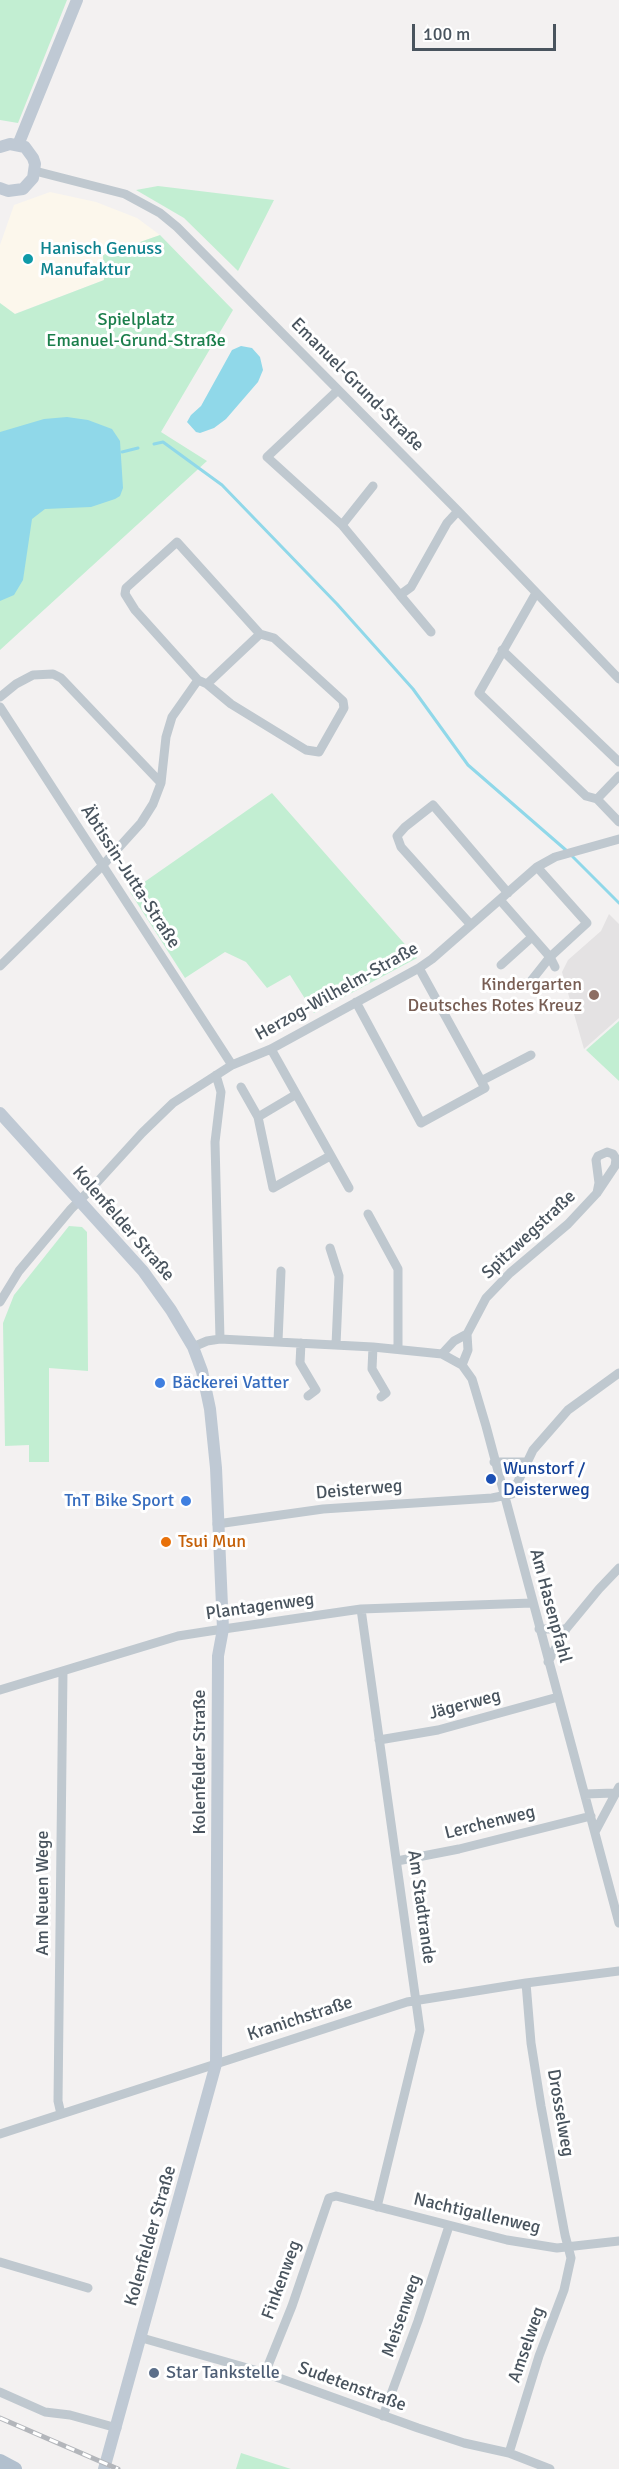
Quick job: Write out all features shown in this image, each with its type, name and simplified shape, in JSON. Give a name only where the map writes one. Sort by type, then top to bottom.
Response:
[{"type":"main road","points":[[18,145],[77,0]]},
{"type":"main road","points":[[0,147],[10,144],[25,147],[33,158],[35,171],[33,178],[23,189],[0,190]]},
{"type":"main road","name":"Kolenfelder Straße","points":[[0,1113],[143,1270],[171,1310],[193,1347],[202,1371],[210,1409],[216,1468],[223,1629],[218,1656],[216,2064],[104,2469]]},
{"type":"main road","points":[[0,2461],[15,2469]]},
{"type":"street","name":"Emanuel-Grund-Straße","points":[[35,171],[124,194],[160,213],[188,237],[458,511],[619,679]]},
{"type":"street","points":[[338,390],[267,457],[342,525],[430,632]]},
{"type":"street","points":[[342,525],[373,486]]},
{"type":"street","points":[[400,595],[411,587],[447,523],[458,511]]},
{"type":"street","points":[[177,542],[260,634],[274,638],[343,701],[344,708],[319,752],[306,750],[231,704],[202,682],[135,610],[125,594],[126,588],[177,542]]},
{"type":"street","points":[[536,593],[479,693],[586,796],[597,799],[619,822]]},
{"type":"street","points":[[0,966],[103,865],[141,823],[153,804],[161,783],[166,737],[172,717],[202,682],[260,634]]},
{"type":"street","points":[[502,650],[619,762]]},
{"type":"street","points":[[0,697],[16,684],[33,675],[53,674],[61,678],[161,783]]},
{"type":"street","name":"Äbtissin-Jutta-Straße","points":[[0,706],[232,1065]]},
{"type":"street","points":[[597,799],[619,776]]},
{"type":"street","points":[[471,925],[401,847],[397,836],[405,827],[433,805],[508,892]]},
{"type":"street","name":"Herzog-Wilhelm-Straße","points":[[0,1302],[19,1271],[80,1200],[167,1109],[232,1065],[271,1049],[419,968],[537,867],[561,855],[619,839]]},
{"type":"street","points":[[527,986],[550,957],[587,923],[537,867]]},
{"type":"street","points":[[500,900],[550,957],[555,967]]},
{"type":"street","points":[[501,965],[531,937]]},
{"type":"street","points":[[356,1002],[421,1123],[485,1088],[419,968]]},
{"type":"street","points":[[271,1049],[349,1188]]},
{"type":"street","points":[[481,1082],[531,1055]]},
{"type":"street","points":[[216,1075],[221,1092],[215,1142],[220,1339]]},
{"type":"street","points":[[241,1087],[258,1117],[273,1188],[330,1156]]},
{"type":"street","points":[[258,1117],[295,1095]]},
{"type":"street","name":"Spitzwegstraße","points":[[462,1365],[468,1350],[467,1334],[486,1298],[495,1287],[568,1224],[597,1193]]},
{"type":"street","points":[[368,1214],[398,1269],[398,1349]]},
{"type":"street","points":[[330,1248],[339,1276],[336,1345]]},
{"type":"street","points":[[278,1341],[281,1271]]},
{"type":"street","name":"Spitzwegstraße","points":[[442,1354],[454,1341],[467,1334]]},
{"type":"street","points":[[193,1347],[220,1339],[373,1347],[442,1354],[462,1365]]},
{"type":"street","points":[[301,1343],[300,1363],[316,1390],[309,1396]]},
{"type":"street","points":[[373,1347],[372,1369],[386,1393],[381,1397]]},
{"type":"street","name":"Am Hasenpfahl","points":[[462,1365],[472,1379],[476,1390],[619,1923]]},
{"type":"street","points":[[504,1497],[512,1494],[526,1462],[568,1410],[619,1373]]},
{"type":"street","points":[[494,1462],[526,1462]]},
{"type":"street","name":"Deisterweg","points":[[217,1524],[323,1509],[504,1497]]},
{"type":"street","points":[[548,1662],[567,1629],[599,1589],[619,1569]]},
{"type":"street","name":"Plantagenweg","points":[[0,1690],[178,1636],[361,1609],[532,1603]]},
{"type":"street","name":"Am Stadtrande","points":[[361,1609],[420,2030],[377,2207]]},
{"type":"street","points":[[539,1629],[567,1629]]},
{"type":"street","name":"Am Neuen Wege","points":[[61,2114],[58,2101],[63,1671]]},
{"type":"street","name":"Jägerweg","points":[[379,1740],[438,1730],[558,1697]]},
{"type":"street","points":[[585,1794],[617,1790]]},
{"type":"street","points":[[595,1832],[617,1790]]},
{"type":"street","name":"Lerchenweg","points":[[397,1861],[459,1849],[591,1816]]},
{"type":"street","name":"Kranichstraße","points":[[0,2134],[417,2000],[619,1971]]},
{"type":"street","name":"Drosselweg","points":[[526,1983],[531,2043],[541,2106],[565,2235],[570,2248]]},
{"type":"street","name":"Nachtigallenweg","points":[[329,2198],[336,2196],[507,2240],[557,2248],[619,2241]]},
{"type":"street","name":"Finkenweg","points":[[265,2373],[292,2306],[329,2198]]},
{"type":"street","name":"Meisenweg","points":[[383,2416],[418,2321],[449,2226]]},
{"type":"street","name":"Amselweg","points":[[509,2453],[539,2355],[570,2268],[570,2248]]},
{"type":"street","points":[[0,2262],[88,2288]]},
{"type":"street","name":"Sudetenstraße","points":[[142,2338],[265,2373],[383,2416],[464,2443],[509,2453],[550,2469]]},
{"type":"street","points":[[0,2392],[45,2412],[70,2415],[117,2428]]},
{"type":"shaded area","points":[[50,192],[96,202],[137,218],[160,235],[104,255],[104,280],[14,314],[0,303],[0,245],[14,205]]},
{"type":"shaded area","name":"Kindergarten Deutsches Rotes Kreuz","points":[[609,914],[619,924],[619,1018],[584,1049],[562,972],[568,960],[601,931]]},
{"type":"green space","points":[[0,0],[67,0],[18,123],[0,120]]},
{"type":"green space","points":[[158,186],[274,200],[238,271],[184,218],[136,190]]},
{"type":"green space","name":"Spielplatz Emanuel-Grund-Straße","points":[[160,235],[233,310],[161,432],[207,461],[0,650],[0,303],[15,314],[104,280],[103,255]]},
{"type":"green space","points":[[272,793],[417,958],[314,1013],[290,975],[267,988],[246,962],[225,952],[185,978],[130,892]]},
{"type":"green space","points":[[619,1021],[619,1081],[586,1050]]},
{"type":"green space","points":[[69,1226],[82,1227],[87,1232],[88,1371],[49,1368],[49,1462],[29,1462],[29,1445],[5,1446],[3,1323],[14,1295]]},
{"type":"green space","points":[[241,2453],[291,2469],[236,2469]]},
{"type":"water","points":[[241,346],[252,348],[260,357],[263,370],[258,382],[226,419],[214,428],[200,433],[196,432],[187,422],[201,406],[232,350]]},
{"type":"water","points":[[67,417],[88,420],[112,429],[120,441],[123,488],[120,496],[115,499],[91,507],[45,509],[32,519],[23,580],[14,595],[0,601],[0,432],[44,419]]},
{"type":"waterway","points":[[154,444],[163,442],[222,485],[337,604],[413,689],[468,765],[567,851]]},
{"type":"waterway","points":[[122,452],[138,448]]},
{"type":"waterway","points":[[572,856],[619,903]]},
{"type":"railway","points":[[0,2418],[118,2469]]},
{"type":"place","name":"Hanisch Genuss Manufaktur","points":[[28,259]]},
{"type":"place","name":"Kindergarten Deutsches Rotes Kreuz","points":[[594,995]]},
{"type":"place","name":"Bäckerei Vatter","points":[[160,1383]]},
{"type":"place","name":"Wunstorf / Deisterweg","points":[[491,1479]]},
{"type":"place","name":"TnT Bike Sport","points":[[186,1501]]},
{"type":"place","name":"Tsui Mun","points":[[166,1542]]},
{"type":"place","name":"Star Tankstelle","points":[[154,2373]]}]
